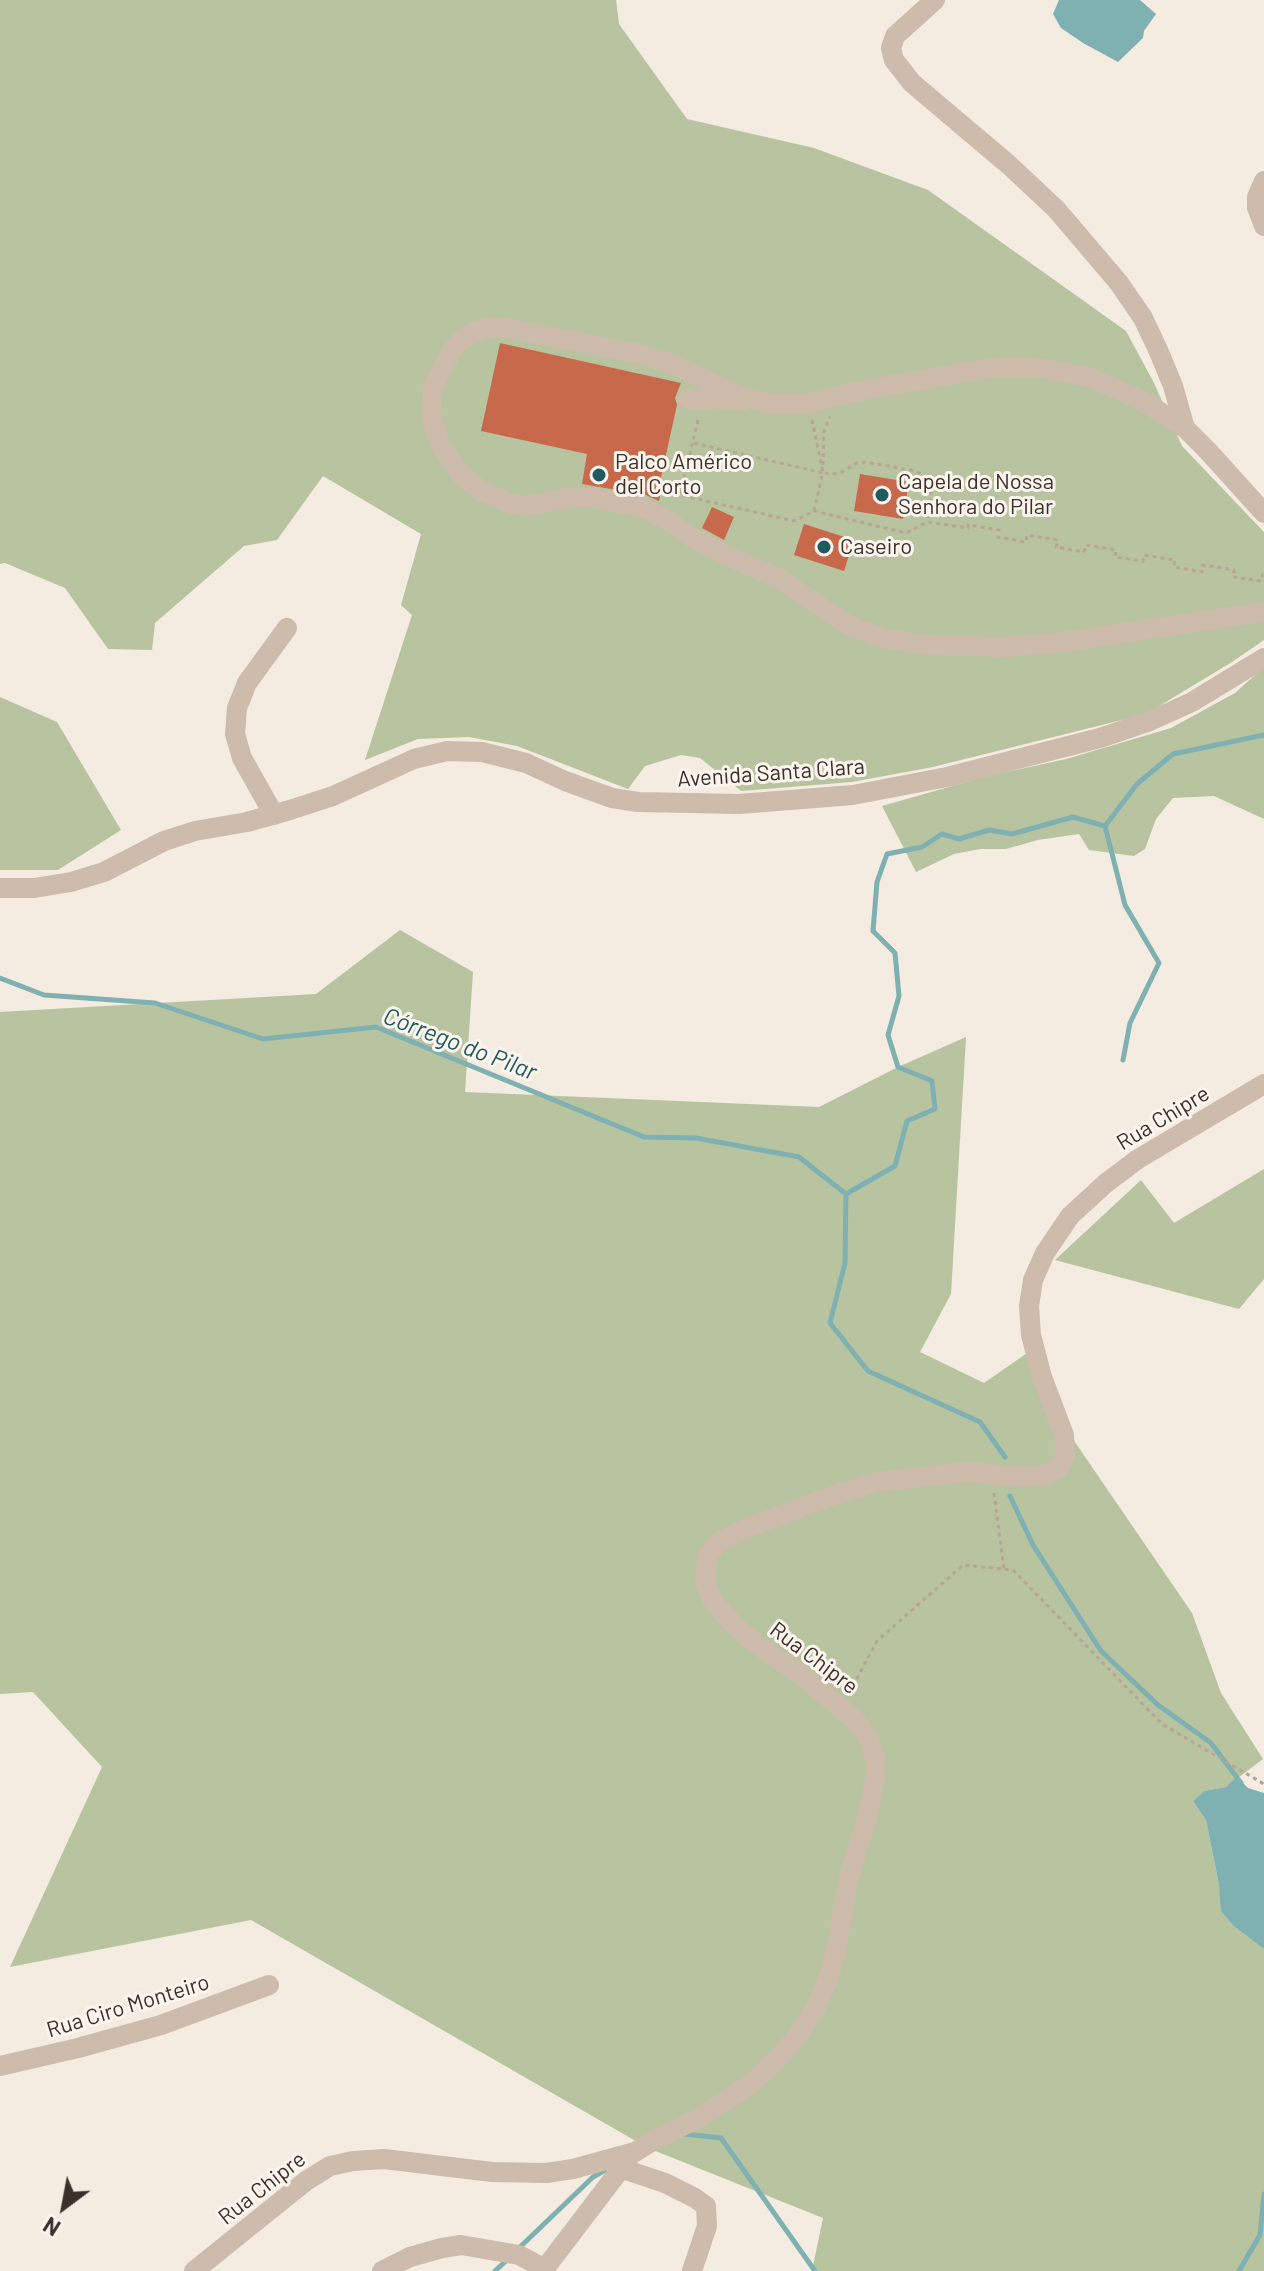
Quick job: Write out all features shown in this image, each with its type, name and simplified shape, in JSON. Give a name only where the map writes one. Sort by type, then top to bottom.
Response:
[{"type":"street","points":[[935,0],[895,36],[891,48],[894,60],[912,83],[1056,209],[1119,283],[1143,318],[1159,352],[1185,428]]},
{"type":"street","points":[[1264,181],[1257,197],[1257,208],[1264,226]]},
{"type":"street","points":[[759,402],[661,359],[501,327],[475,332],[452,351],[433,386],[431,414],[439,443],[448,459],[462,476],[483,492],[512,504],[527,506],[588,497],[644,508],[719,552],[778,578],[849,626],[881,637],[923,645],[1006,647],[1063,642],[1264,612]]},
{"type":"street","points":[[695,399],[788,405],[808,403],[997,367],[1032,367],[1092,378],[1143,401],[1185,428],[1264,513]]},
{"type":"street","points":[[274,815],[242,758],[235,734],[237,708],[247,683],[287,628]]},
{"type":"street","name":"Avenida Santa Clara","points":[[0,888],[34,888],[104,872],[164,841],[195,831],[274,815],[333,796],[414,759],[447,751],[482,752],[526,763],[612,798],[638,802],[739,804],[853,795],[947,777],[1100,738],[1192,702],[1264,658]]},
{"type":"street","name":"Rua Chipre","points":[[194,2271],[306,2181],[330,2166],[384,2159],[492,2172],[546,2173],[573,2169],[635,2152],[699,2118],[750,2085],[795,2039],[816,2007],[835,1956],[849,1877],[869,1811],[875,1757],[868,1737],[854,1719],[737,1628],[716,1605],[705,1580],[708,1555],[719,1542],[747,1528],[877,1482],[968,1472],[1021,1477],[1049,1474],[1058,1469],[1064,1461],[1064,1435],[1042,1377],[1031,1335],[1029,1306],[1033,1280],[1045,1253],[1083,1203],[1138,1159],[1264,1084]]},
{"type":"street","name":"Rua Ciro Monteiro","points":[[1,2065],[161,2025],[269,1985]]},
{"type":"street","points":[[382,2271],[410,2257],[461,2245],[519,2255],[544,2270],[635,2152]]},
{"type":"street","points":[[620,2168],[665,2183],[706,2206],[707,2226],[692,2271]]},
{"type":"path","points":[[814,511],[823,473],[827,421],[848,394]]},
{"type":"path","points":[[695,399],[692,443],[680,495],[794,521],[814,511],[906,533],[927,522],[968,528],[968,525],[999,530],[998,537],[1026,542],[1027,535],[1058,540],[1056,547],[1084,552],[1086,545],[1116,550],[1115,557],[1143,561],[1144,555],[1175,560],[1174,567],[1202,572],[1203,565],[1234,570],[1233,577],[1261,581],[1264,575]]},
{"type":"path","points":[[808,403],[823,473]]},
{"type":"path","points":[[692,443],[823,473],[838,474],[865,462],[916,471],[931,490],[927,522]]},
{"type":"path","points":[[992,1474],[1004,1569]]},
{"type":"path","points":[[841,1707],[877,1641],[963,1565],[1013,1570],[1162,1724],[1264,1784]]},
{"type":"green space","points":[[0,0],[616,0],[619,24],[687,119],[814,148],[928,190],[1126,331],[1154,383],[1182,446],[1264,532],[1264,640],[1146,714],[933,767],[852,782],[741,791],[700,758],[681,755],[645,766],[628,789],[517,746],[469,737],[418,739],[365,760],[412,615],[401,605],[421,534],[323,476],[277,540],[244,546],[155,623],[152,650],[108,649],[65,588],[5,563],[0,564]]},
{"type":"green space","points":[[1264,667],[1264,819],[1214,796],[1173,798],[1156,819],[1145,849],[1134,856],[1089,850],[1079,834],[1006,849],[980,849],[954,854],[916,872],[882,806],[984,777],[1066,759],[1171,728],[1235,693]]},
{"type":"green space","points":[[0,697],[57,722],[121,830],[58,870],[0,870]]},
{"type":"green space","points":[[400,930],[473,972],[465,1092],[819,1107],[966,1037],[951,1294],[920,1352],[984,1383],[1030,1351],[1042,1394],[1192,1613],[1221,1693],[1263,1759],[1226,1787],[1204,1791],[1193,1801],[1206,1819],[1222,1911],[1264,1949],[1264,2271],[812,2271],[823,2218],[648,2148],[251,1920],[10,1967],[102,1767],[33,1692],[0,1694],[0,1012],[316,994]]},
{"type":"green space","points":[[1264,1169],[1264,1279],[1239,1309],[1055,1260],[1141,1180],[1174,1223]]},
{"type":"water","points":[[1059,0],[1140,0],[1156,14],[1144,31],[1143,38],[1118,62],[1061,28],[1053,14]]},
{"type":"water","points":[[1237,1777],[1248,1788],[1264,1793],[1264,1949],[1234,1926],[1221,1911],[1206,1820],[1193,1801],[1204,1791],[1226,1787]]},
{"type":"building","points":[[500,343],[681,383],[675,398],[677,405],[660,482],[663,482],[659,501],[646,495],[582,484],[587,454],[481,431]]},
{"type":"building","name":"Capela de Nossa Senhora do Pilar","points":[[860,474],[909,482],[903,519],[854,511]]},
{"type":"building","points":[[712,507],[734,517],[724,540],[702,528]]},
{"type":"building","name":"Caseiro","points":[[804,524],[854,540],[844,571],[794,555]]},
{"type":"waterway","points":[[1123,1060],[1130,1023],[1159,963],[1125,905],[1105,826],[1137,784],[1173,754],[1264,735]]},
{"type":"waterway","points":[[1005,1457],[980,1422],[868,1371],[830,1323],[845,1263],[846,1194],[895,1166],[907,1121],[935,1109],[932,1081],[898,1067],[888,1035],[899,996],[895,953],[873,931],[877,882],[887,854],[922,847],[942,834],[959,839],[989,830],[1012,834],[1073,817],[1105,826]]},
{"type":"waterway","name":"Córrego do Pilar","points":[[0,978],[44,995],[155,1003],[263,1039],[376,1027],[644,1137],[696,1138],[799,1157],[846,1194]]},
{"type":"waterway","points":[[1010,1496],[1033,1545],[1101,1651],[1158,1705],[1211,1743],[1241,1783]]},
{"type":"waterway","points":[[685,2134],[721,2138],[815,2271]]},
{"type":"waterway","points":[[518,2249],[593,2177],[609,2168]]},
{"type":"waterway","points":[[1239,2271],[1260,2235],[1264,2194]]},
{"type":"waterway","points":[[495,2271],[508,2259]]},
{"type":"place","name":"Palco Américo del Corto","points":[[599,475]]},
{"type":"place","name":"Capela de Nossa Senhora do Pilar","points":[[882,495]]},
{"type":"place","name":"Caseiro","points":[[824,547]]}]
